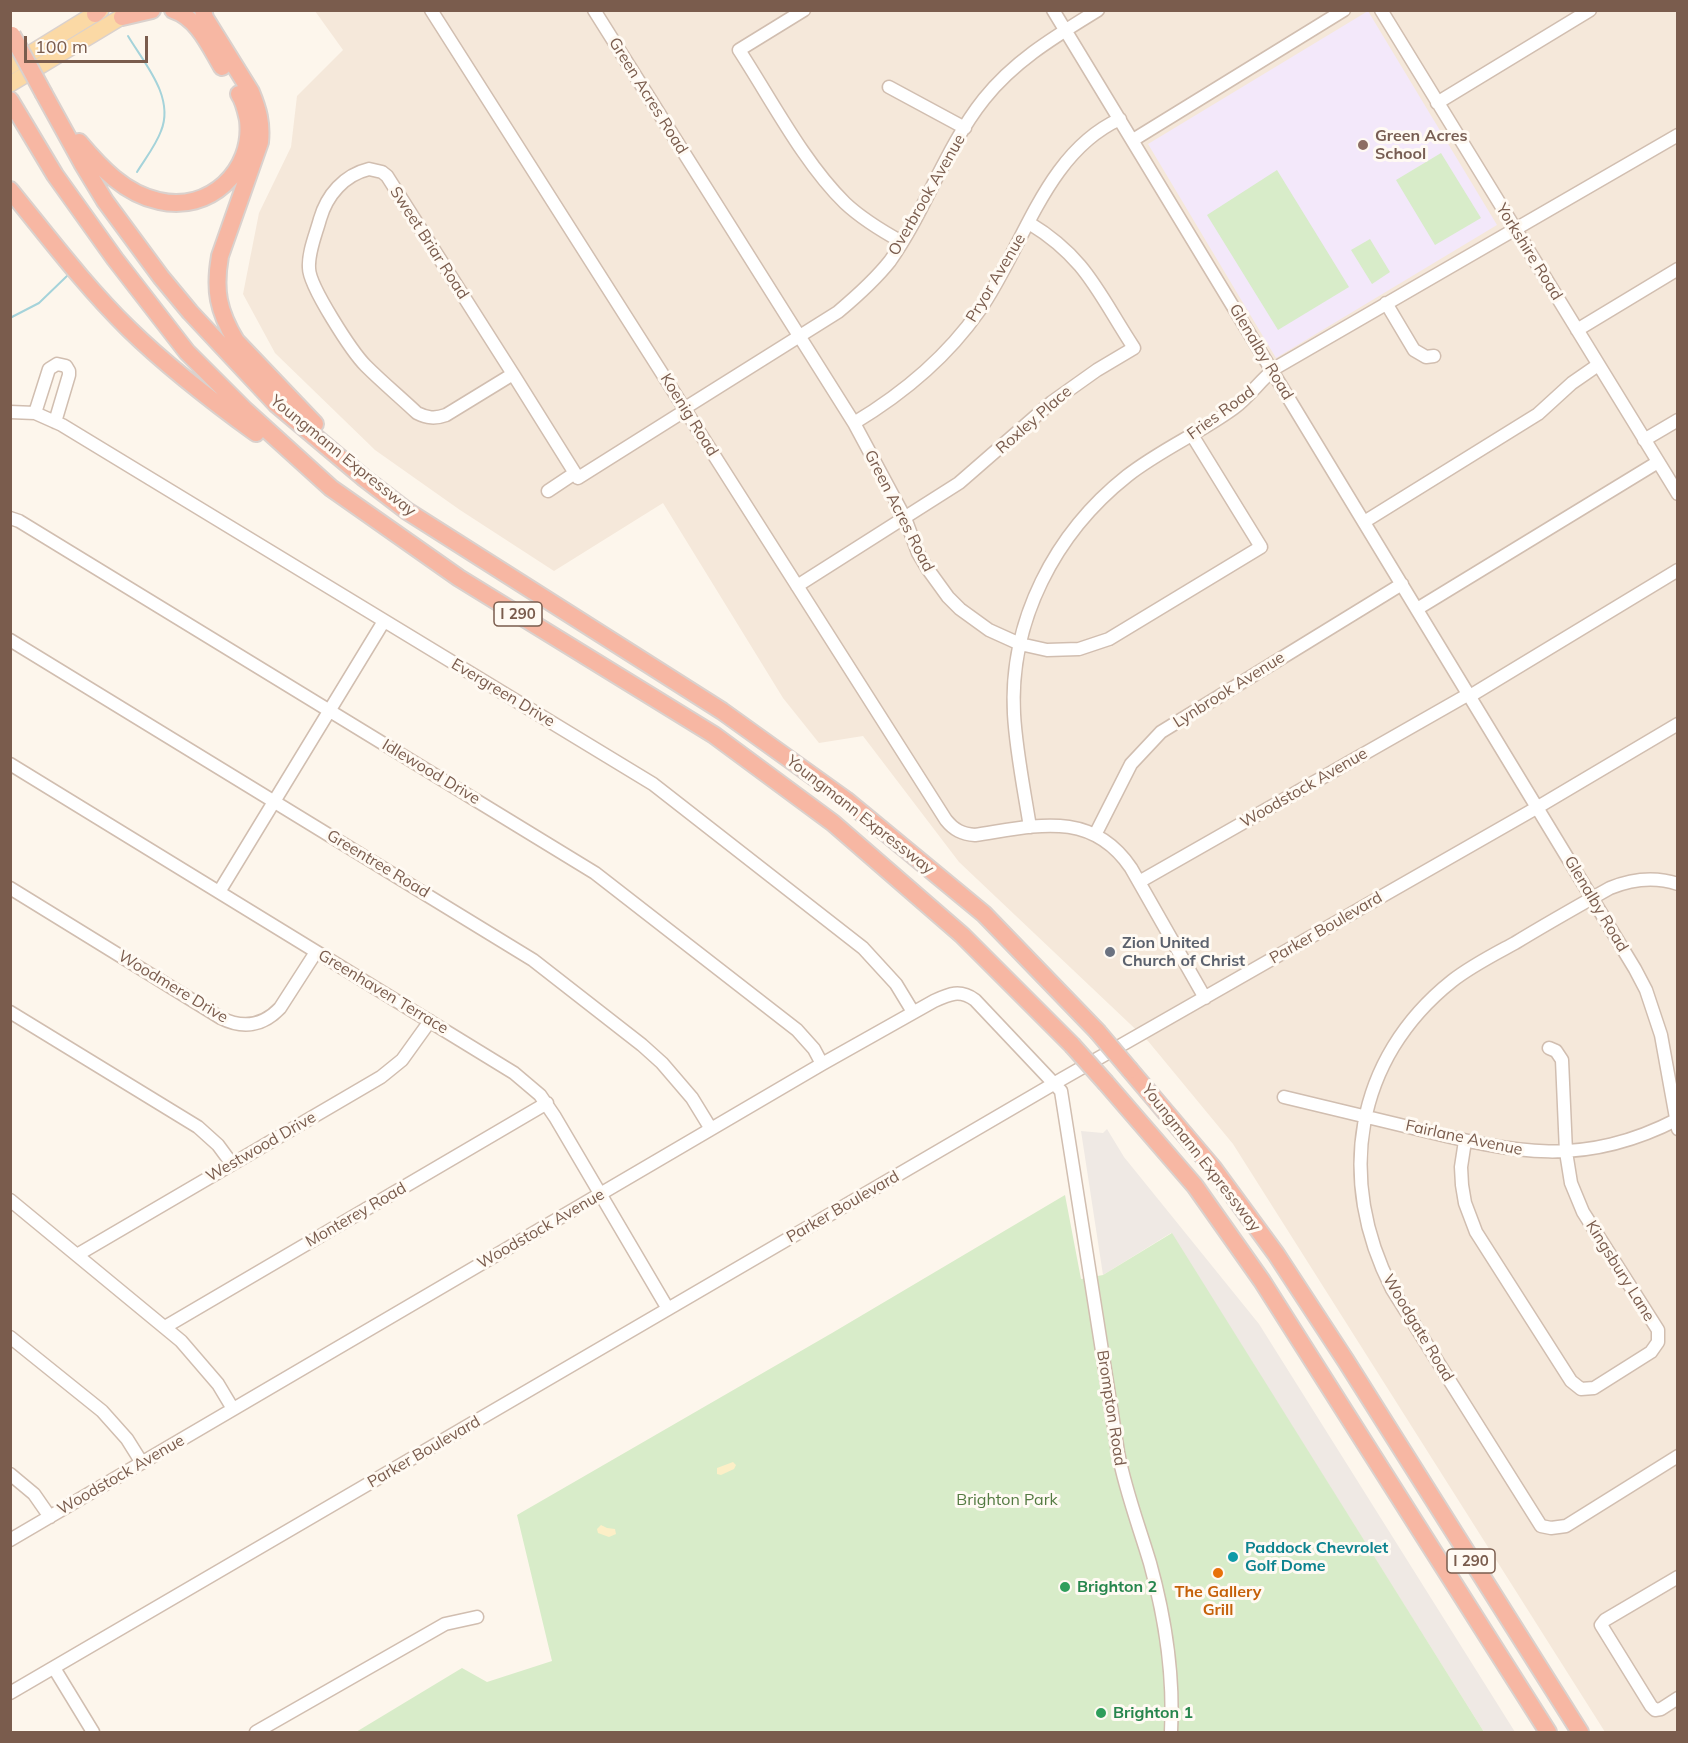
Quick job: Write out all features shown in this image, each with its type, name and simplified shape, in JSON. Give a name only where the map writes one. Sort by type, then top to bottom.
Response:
[{"type":"highway","points":[[127,14],[152,10]]},
{"type":"highway","points":[[55,113],[100,168],[138,194],[157,201],[182,203],[203,199],[219,189],[235,173],[244,155],[248,144],[247,113],[242,98],[195,24],[186,16],[173,10]]},
{"type":"highway","points":[[203,10],[205,18],[251,92],[261,130],[260,142],[220,256],[217,289],[222,315],[236,341],[364,478]]},
{"type":"highway","name":"Youngmann Expressway","points":[[11,33],[81,163],[105,201],[190,312],[276,404],[407,511],[722,711],[846,800],[984,914],[1096,1031],[1213,1168],[1276,1254],[1580,1732]]},
{"type":"highway","name":"Youngmann Expressway","points":[[10,100],[55,175],[187,352],[245,410],[331,488],[459,578],[714,735],[815,810],[962,935],[1072,1045],[1195,1186],[1262,1281],[1548,1732]]},
{"type":"highway","points":[[10,190],[89,286],[144,344],[200,392],[331,488]]},
{"type":"main road","points":[[10,66],[98,12]]},
{"type":"main road","points":[[10,84],[127,14]]},
{"type":"street","name":"Koenig Road","points":[[431,10],[946,820],[959,832],[975,835],[1030,827]]},
{"type":"street","points":[[804,10],[740,50],[809,159],[831,189],[864,219],[902,242]]},
{"type":"street","name":"Glenalby Road","points":[[1053,10],[1635,969],[1655,1012],[1677,1123]]},
{"type":"street","name":"Overbrook Avenue","points":[[685,409],[857,297],[889,262],[902,242],[983,100],[1012,69],[1038,48],[1098,10]]},
{"type":"street","points":[[1133,140],[1344,10]]},
{"type":"street","name":"Yorkshire Road","points":[[1381,10],[1677,494]]},
{"type":"street","points":[[1437,102],[1590,10]]},
{"type":"street","name":"Green Acres Road","points":[[599,12],[854,423],[905,518],[927,568],[948,597],[960,609],[989,630],[1020,645],[1047,650],[1063,651],[1094,645],[1109,639],[1261,547],[1192,435]]},
{"type":"street","points":[[889,87],[965,128]]},
{"type":"street","name":"Pryor Avenue","points":[[854,423],[900,394],[952,346],[993,289],[1050,185],[1074,152],[1094,133],[1120,119]]},
{"type":"street","name":"Fries Road","points":[[1030,827],[1014,713],[1014,688],[1020,645],[1030,608],[1041,581],[1060,547],[1083,517],[1129,475],[1237,406],[1272,370],[1677,135]]},
{"type":"street","name":"Sweet Briar Road","points":[[513,374],[446,415],[431,418],[417,412],[365,365],[316,290],[309,274],[309,258],[324,207],[331,193],[369,169],[382,172],[387,176],[513,374],[575,473]]},
{"type":"street","name":"Roxley Place","points":[[797,586],[966,478],[1052,402],[1074,385],[1134,348],[1093,281],[1075,258],[1029,223]]},
{"type":"street","points":[[1577,330],[1677,269]]},
{"type":"street","points":[[1386,303],[1414,350],[1425,357],[1434,356]]},
{"type":"street","points":[[35,413],[49,369],[61,364],[69,371],[69,375],[55,422]]},
{"type":"street","points":[[1364,522],[1538,414],[1572,382],[1598,365]]},
{"type":"street","points":[[548,491],[575,473],[578,478],[685,409]]},
{"type":"street","name":"Evergreen Drive","points":[[10,412],[35,413],[55,422],[653,784],[863,948],[896,984],[913,1012]]},
{"type":"street","points":[[1644,440],[1677,420]]},
{"type":"street","points":[[1417,609],[1658,462]]},
{"type":"street","name":"Idlewood Drive","points":[[10,518],[19,521],[595,873],[797,1030],[814,1049],[822,1064]]},
{"type":"street","name":"Woodstock Avenue","points":[[1139,882],[1469,695],[1677,570]]},
{"type":"street","name":"Lynbrook Avenue","points":[[1095,835],[1131,764],[1161,732],[1402,584]]},
{"type":"street","points":[[219,892],[384,621]]},
{"type":"street","name":"Greentree Road","points":[[10,640],[533,960],[662,1063],[692,1098],[711,1129]]},
{"type":"street","name":"Parker Boulevard","points":[[12,1690],[54,1668],[1054,1084],[1538,807],[1677,724]]},
{"type":"street","name":"Greenhaven Terrace","points":[[10,764],[526,1082],[547,1103],[668,1309]]},
{"type":"street","points":[[1030,827],[1065,826],[1095,835],[1122,855],[1205,998]]},
{"type":"street","name":"Woodgate Road","points":[[1677,884],[1659,879],[1634,880],[1610,888],[1465,971],[1416,1016],[1393,1048],[1378,1077],[1366,1116],[1360,1157],[1361,1189],[1367,1229],[1381,1268],[1541,1526],[1551,1528],[1566,1526],[1677,1456]]},
{"type":"street","name":"Woodmere Drive","points":[[10,888],[221,1018],[240,1025],[256,1024],[274,1015],[316,952]]},
{"type":"street","name":"Woodstock Avenue","points":[[10,1540],[822,1064],[913,1012],[953,993],[967,994],[1054,1084]]},
{"type":"street","points":[[10,1012],[198,1127],[218,1145],[232,1164]]},
{"type":"street","name":"Westwood Drive","points":[[77,1255],[381,1077],[402,1060],[430,1021]]},
{"type":"street","name":"Kingsbury Lane","points":[[1465,1141],[1461,1167],[1462,1185],[1465,1203],[1476,1232],[1571,1381],[1581,1389],[1594,1388],[1651,1352],[1658,1342],[1658,1330],[1576,1198],[1566,1152],[1562,1060],[1556,1051],[1549,1048]]},
{"type":"street","name":"Brompton Road","points":[[1054,1084],[1061,1091],[1070,1139],[1119,1460],[1150,1564],[1161,1610],[1169,1667],[1171,1732]]},
{"type":"street","name":"Fairlane Avenue","points":[[1284,1097],[1465,1141],[1518,1150],[1566,1152],[1635,1138],[1677,1123]]},
{"type":"street","name":"Monterey Road","points":[[165,1327],[547,1103]]},
{"type":"street","points":[[10,1200],[165,1327],[196,1357],[218,1384],[233,1410]]},
{"type":"street","points":[[10,1337],[102,1411],[127,1439],[142,1463]]},
{"type":"street","points":[[10,1474],[34,1494],[50,1517]]},
{"type":"street","points":[[1677,1577],[1605,1620],[1601,1625],[1655,1710],[1661,1709],[1677,1698]]},
{"type":"street","points":[[256,1732],[445,1624],[477,1617]]},
{"type":"street","points":[[54,1668],[93,1732]]},
{"type":"shaded area","points":[[315,11],[1677,11],[1677,1732],[1605,1732],[1233,1144],[1148,1041],[959,862],[863,736],[819,743],[783,698],[663,503],[554,571],[460,510],[375,450],[275,353],[243,294],[259,213],[291,147],[297,96],[343,50]]},
{"type":"shaded area","points":[[1368,11],[1497,225],[1276,358],[1148,144]]},
{"type":"shaded area","points":[[1107,1129],[1124,1157],[1259,1324],[1515,1732],[1484,1732],[1171,1233],[1103,1275],[1081,1131],[1103,1133]]},
{"type":"green space","points":[[1441,153],[1481,218],[1435,245],[1396,180]]},
{"type":"green space","points":[[1277,170],[1349,287],[1278,330],[1207,215]]},
{"type":"green space","points":[[1370,239],[1390,272],[1372,284],[1351,250]]},
{"type":"green space","name":"Brighton Park","points":[[1065,1195],[1081,1279],[1103,1275],[1172,1233],[1484,1732],[356,1732],[462,1668],[487,1682],[552,1661],[517,1515]]},
{"type":"sand","points":[[733,1462],[736,1465],[734,1469],[721,1475],[717,1474],[717,1468]]},
{"type":"sand","points":[[601,1525],[615,1529],[616,1534],[609,1537],[598,1533],[597,1529]]},
{"type":"waterway","points":[[128,36],[156,81],[164,106],[161,131],[137,172]]},
{"type":"waterway","points":[[10,318],[39,303],[68,275]]},
{"type":"place","name":"Green Acres School","points":[[1363,145]]},
{"type":"place","name":"Zion United Church of Christ","points":[[1110,952]]},
{"type":"place","name":"Paddock Chevrolet Golf Dome","points":[[1233,1557]]},
{"type":"place","name":"The Gallery Grill","points":[[1218,1573]]},
{"type":"place","name":"Brighton 2","points":[[1065,1587]]},
{"type":"place","name":"Brighton 1","points":[[1101,1713]]}]
